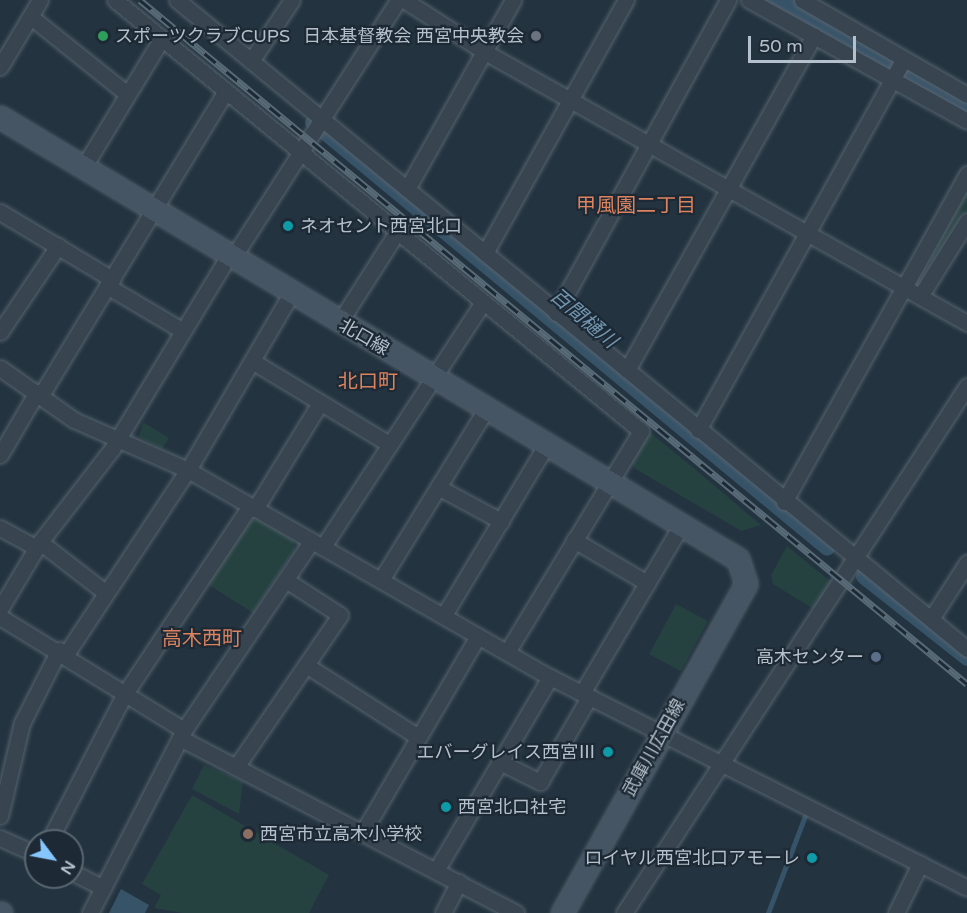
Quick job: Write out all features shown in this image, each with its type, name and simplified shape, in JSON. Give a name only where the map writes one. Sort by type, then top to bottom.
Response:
[{"type":"street","points":[[0,67],[40,0]]},
{"type":"street","points":[[115,0],[641,431],[507,652]]},
{"type":"street","points":[[251,61],[292,0]]},
{"type":"street","points":[[0,609],[38,545],[117,440],[183,331],[398,0]]},
{"type":"street","points":[[404,0],[485,52],[904,285],[967,323]]},
{"type":"street","points":[[406,189],[513,0]]},
{"type":"street","points":[[485,253],[626,0]]},
{"type":"street","points":[[556,313],[728,0]]},
{"type":"street","points":[[749,0],[967,121]]},
{"type":"street","points":[[802,0],[967,95]]},
{"type":"street","points":[[182,2],[784,502],[967,649]]},
{"type":"street","points":[[31,16],[128,94]]},
{"type":"street","points":[[627,370],[814,36]]},
{"type":"street","points":[[83,168],[162,38]]},
{"type":"street","points":[[698,430],[904,59]]},
{"type":"street","points":[[0,455],[110,282],[226,91]]},
{"type":"street","name":"北口線","points":[[0,117],[153,212],[546,445],[611,481],[738,559],[746,584]]},
{"type":"street","points":[[784,502],[967,174]]},
{"type":"street","points":[[0,212],[58,246],[183,331]]},
{"type":"street","points":[[921,295],[967,221]]},
{"type":"street","points":[[339,323],[397,232]]},
{"type":"street","points":[[0,332],[58,246]]},
{"type":"street","points":[[0,816],[22,723],[62,652],[106,593],[188,470],[291,294]]},
{"type":"street","points":[[90,913],[182,734],[286,580],[317,544],[435,379],[483,302]]},
{"type":"street","points":[[252,361],[389,444]]},
{"type":"street","points":[[0,368],[74,420],[188,470],[550,677],[663,732],[967,888]]},
{"type":"street","points":[[624,913],[855,560],[858,546],[967,386]]},
{"type":"street","points":[[56,829],[124,695],[252,507],[320,402]]},
{"type":"street","points":[[381,580],[486,409]]},
{"type":"street","points":[[444,615],[546,445]]},
{"type":"street","points":[[438,487],[501,521]]},
{"type":"street","points":[[500,762],[540,782],[647,583],[682,524]]},
{"type":"street","points":[[0,528],[38,545],[106,593]]},
{"type":"street","points":[[574,540],[647,583]]},
{"type":"street","points":[[931,619],[967,563]]},
{"type":"street","points":[[236,767],[340,615],[286,580]]},
{"type":"street","name":"武庫川広田線","points":[[562,913],[746,584]]},
{"type":"street","points":[[0,618],[62,652],[182,734],[236,767],[437,869],[516,913]]},
{"type":"street","points":[[363,831],[478,636]]},
{"type":"street","points":[[306,665],[418,737]]},
{"type":"street","points":[[437,869],[550,677]]},
{"type":"street","points":[[0,838],[24,849]]},
{"type":"street","points":[[896,913],[920,864]]},
{"type":"street","points":[[84,878],[104,888]]},
{"type":"street","points":[[442,913],[459,882]]},
{"type":"green space","points":[[967,184],[967,213],[946,253],[929,263]]},
{"type":"green space","points":[[143,422],[169,438],[162,449],[139,437]]},
{"type":"green space","points":[[648,431],[761,525],[741,531],[634,468],[630,458]]},
{"type":"green space","points":[[257,519],[293,540],[295,549],[253,613],[206,583],[247,522]]},
{"type":"green space","points":[[787,546],[835,585],[821,606],[812,608],[773,584],[771,575]]},
{"type":"green space","points":[[676,604],[708,621],[681,671],[649,654]]},
{"type":"green space","points":[[204,765],[243,781],[239,814],[192,789]]},
{"type":"green space","points":[[192,795],[329,875],[309,913],[182,913],[154,908],[161,895],[142,884]]},
{"type":"water","points":[[121,889],[149,905],[145,913],[109,913]]},
{"type":"waterway","points":[[774,0],[967,107]]},
{"type":"waterway","name":"百間樋川","points":[[312,122],[827,548]]},
{"type":"waterway","name":"百間樋川","points":[[863,576],[967,658]]},
{"type":"waterway","points":[[768,913],[805,816]]},
{"type":"railway","points":[[140,0],[967,684]]},
{"type":"place","name":"スポーツクラブCUPS","points":[[103,36]]},
{"type":"place","name":"日本基督教会 西宮中央教会","points":[[536,36]]},
{"type":"place","name":"ネオセント西宮北口","points":[[288,226]]},
{"type":"place","name":"高木センター","points":[[876,657]]},
{"type":"place","name":"エバーグレイス西宮Ⅲ","points":[[608,752]]},
{"type":"place","name":"西宮北口社宅","points":[[446,807]]},
{"type":"place","name":"西宮市立高木小学校","points":[[248,834]]},
{"type":"place","name":"ロイヤル西宮北口アモーレ","points":[[812,858]]},
{"type":"district","name":"甲風園二丁目","points":[[636,206]]},
{"type":"district","name":"北口町","points":[[368,382]]},
{"type":"district","name":"高木西町","points":[[202,639]]}]
